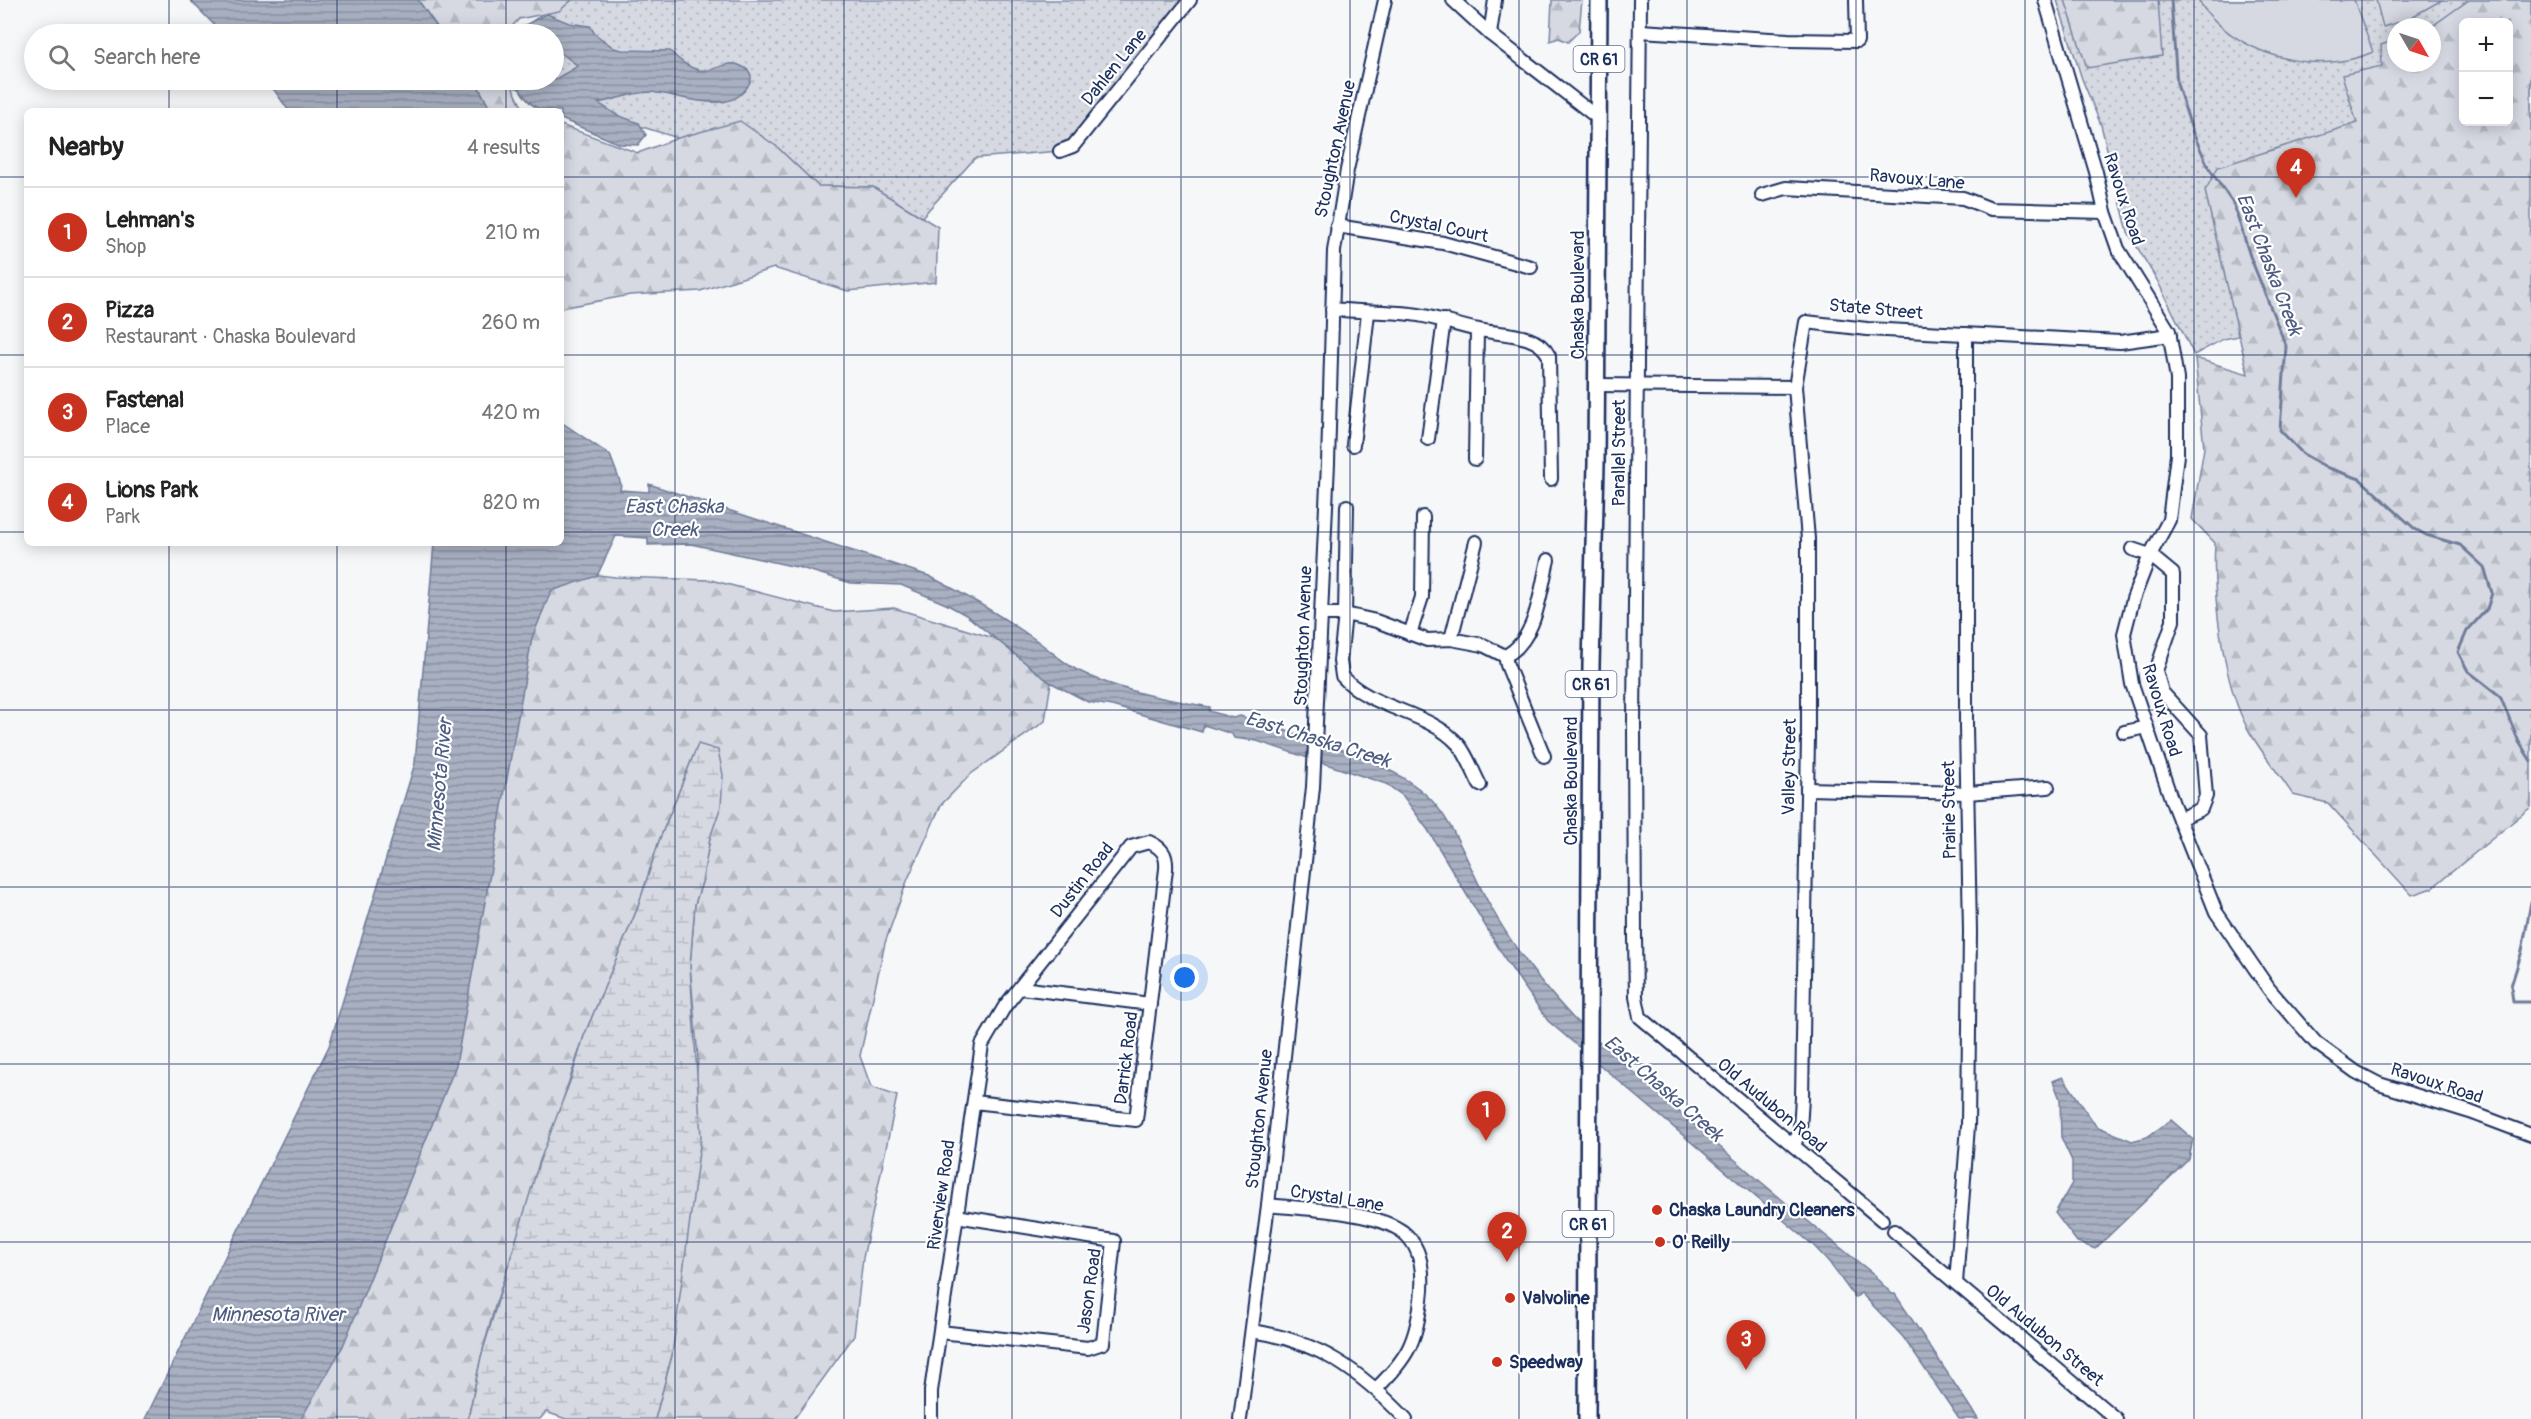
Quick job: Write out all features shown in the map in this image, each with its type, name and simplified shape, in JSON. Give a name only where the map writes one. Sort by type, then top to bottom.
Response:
[{"type":"main road","name":"Chaska Boulevard","points":[[1587,1419],[1591,666],[1597,385],[1599,0]]},
{"type":"street","name":"Dahlen Lane","points":[[1060,151],[1074,146],[1190,0]]},
{"type":"street","name":"Stoughton Avenue","points":[[1240,1419],[1268,1205],[1313,787],[1329,463],[1332,309],[1337,226],[1347,170],[1385,0]]},
{"type":"street","points":[[1453,0],[1490,34],[1598,118]]},
{"type":"street","points":[[1490,34],[1495,0]]},
{"type":"street","name":"Parallel Street","points":[[1640,0],[1635,906],[1636,997],[1640,1017]]},
{"type":"street","points":[[1640,31],[1857,42],[1856,0]]},
{"type":"street","name":"Ravoux Road","points":[[2045,0],[2096,172],[2105,212],[2118,249],[2170,335],[2177,379],[2177,455],[2169,520],[2150,555],[2133,599],[2124,634],[2132,684],[2179,819],[2216,912],[2269,989],[2316,1043],[2355,1072],[2379,1084],[2470,1112],[2531,1135]]},
{"type":"street","name":"Ravoux Lane","points":[[1762,195],[1786,188],[1963,198],[1991,210],[2105,212]]},
{"type":"street","name":"Crystal Court","points":[[1337,226],[1443,243],[1531,267]]},
{"type":"street","points":[[1332,309],[1411,314],[1444,320],[1477,330],[1534,340],[1544,346],[1549,356],[1551,479]]},
{"type":"street","points":[[1353,445],[1368,313]]},
{"type":"street","points":[[1428,440],[1444,320]]},
{"type":"street","name":"State Street","points":[[1795,387],[1806,322],[1867,329],[2120,342],[2170,335]]},
{"type":"street","points":[[1475,459],[1477,330]]},
{"type":"street","name":"Prairie Street","points":[[1956,1284],[1968,1126],[1970,931],[1967,793],[1966,334]]},
{"type":"street","points":[[1597,385],[1795,387]]},
{"type":"street","name":"Valley Street","points":[[1794,1146],[1800,1129],[1802,1098],[1808,539],[1795,387]]},
{"type":"street","points":[[1347,506],[1345,614],[1340,661],[1342,676],[1365,696],[1418,718],[1449,736],[1459,745],[1480,785]]},
{"type":"street","points":[[1410,634],[1422,597],[1423,517]]},
{"type":"street","points":[[1450,639],[1476,542]]},
{"type":"street","points":[[2132,549],[2150,555],[2173,573],[2173,621],[2156,671],[2162,692],[2201,735],[2206,796],[2201,809],[2179,819]]},
{"type":"street","points":[[1505,656],[1516,651],[1531,626],[1548,560]]},
{"type":"street","points":[[1321,614],[1345,614],[1376,621],[1427,640],[1450,639],[1484,645],[1505,656],[1544,756]]},
{"type":"street","points":[[2124,732],[2147,727]]},
{"type":"street","points":[[1807,789],[1967,793],[2048,787]]},
{"type":"street","name":"Dustin Road","points":[[1021,988],[1131,847],[1149,842],[1159,846],[1167,857],[1158,952],[1150,1004]]},
{"type":"street","name":"Darrick Road","points":[[974,1102],[1136,1120],[1150,1004],[1021,988]]},
{"type":"street","name":"Riverview Road","points":[[932,1419],[931,1391],[982,1045],[1005,1006],[1021,988]]},
{"type":"street","name":"Old Audubon Road","points":[[1640,1017],[1882,1220]]},
{"type":"street","name":"Crystal Lane","points":[[1268,1205],[1342,1214],[1388,1224],[1404,1233],[1417,1251],[1424,1273],[1417,1332],[1408,1352],[1377,1388]]},
{"type":"street","name":"Jason Road","points":[[940,1332],[1088,1348],[1103,1343],[1114,1241],[956,1216]]},
{"type":"street","points":[[1894,1231],[1956,1284]]},
{"type":"street","name":"Old Audubon Street","points":[[1956,1284],[2113,1417]]},
{"type":"street","points":[[1252,1331],[1278,1335],[1314,1347],[1334,1358],[1377,1388],[1406,1419]]},
{"type":"green space","points":[[418,0],[572,0],[559,11],[519,19],[514,24],[435,24]]},
{"type":"green space","points":[[562,0],[1186,0],[1060,151],[975,158],[922,217],[873,187],[818,186],[776,146],[678,138],[523,90],[564,90],[564,24],[528,24]]},
{"type":"green space","points":[[1552,0],[1582,0],[1579,31],[1568,42],[1559,38],[1550,41]]},
{"type":"green space","points":[[2057,0],[2531,0],[2531,164],[2237,331],[2238,336],[2223,339],[2194,355],[2157,280],[2128,232],[2101,125],[2082,79]]},
{"type":"green space","points":[[2065,0],[2158,0],[2162,56],[2087,68]]},
{"type":"green space","points":[[2198,0],[2354,0],[2373,52],[2350,59],[2326,62],[2301,61],[2276,56],[2232,35],[2213,19]]},
{"type":"green space","points":[[2376,0],[2442,0],[2410,18],[2387,18],[2387,26],[2383,27]]},
{"type":"green space","points":[[2469,0],[2531,0],[2531,807],[2432,888],[2412,895],[2328,803],[2293,795],[2249,731],[2232,690],[2221,639],[2215,588],[2215,543],[2192,519],[2204,448],[2195,358],[2248,374],[2205,191],[2218,167],[2357,123],[2342,75],[2382,66],[2381,45],[2387,43],[2387,72],[2441,72],[2441,20]]},
{"type":"green space","points":[[480,90],[514,90],[523,108],[489,108]]},
{"type":"green space","points":[[740,121],[776,146],[818,186],[873,187],[938,227],[936,282],[848,291],[774,268],[700,291],[630,295],[564,307],[564,126],[638,153],[678,138]]},
{"type":"green space","points":[[581,573],[615,577],[711,580],[834,612],[894,608],[997,639],[1051,682],[1045,721],[971,774],[941,805],[907,881],[885,943],[860,1056],[871,1087],[897,1096],[863,1258],[854,1336],[794,1419],[655,1419],[672,1355],[698,1058],[690,966],[695,904],[702,882],[710,838],[698,744],[659,841],[638,907],[584,1036],[495,1306],[468,1419],[299,1419],[522,642],[548,582]]},
{"type":"green space","points":[[698,744],[718,750],[723,775],[721,806],[710,838],[702,882],[695,904],[690,966],[701,1137],[672,1355],[655,1419],[566,1419],[546,1412],[540,1419],[468,1419],[481,1357],[539,1163],[572,1076],[584,1036],[638,907],[659,841]]},
{"type":"water","points":[[190,0],[418,0],[435,24],[213,24]]},
{"type":"water","points":[[547,14],[569,23],[590,26],[595,34],[614,48],[670,51],[683,63],[695,69],[713,69],[735,64],[749,71],[750,82],[742,94],[731,100],[717,102],[703,102],[648,92],[598,103],[617,115],[639,123],[646,135],[638,145],[620,144],[564,120],[564,108],[538,108],[527,100],[520,90],[564,90],[564,74],[578,66],[564,55],[564,24],[527,24]]},
{"type":"water","points":[[274,90],[480,90],[489,108],[287,108]]},
{"type":"water","name":"Minnesota River","points":[[564,424],[610,455],[621,484],[620,490],[649,492],[649,484],[929,576],[997,614],[1072,667],[1109,684],[1210,707],[1209,711],[1233,718],[1240,716],[1361,757],[1406,780],[1424,793],[1444,815],[1488,902],[1507,933],[1528,964],[1574,1019],[1799,1214],[1876,1276],[1892,1294],[1895,1294],[1978,1419],[1959,1419],[1903,1337],[1861,1293],[1855,1298],[1829,1262],[1814,1246],[1548,1021],[1507,962],[1428,830],[1403,796],[1386,784],[1257,741],[1234,738],[1232,734],[1204,725],[1202,732],[1112,706],[1088,702],[1048,681],[966,615],[901,585],[851,583],[801,568],[691,544],[648,545],[648,538],[616,536],[597,576],[551,591],[532,638],[456,1065],[343,1346],[301,1419],[145,1419],[329,1046],[415,763],[434,546],[564,546]]},
{"type":"water","points":[[2063,1077],[2096,1126],[2132,1141],[2147,1137],[2171,1120],[2193,1139],[2189,1159],[2095,1249],[2077,1242],[2055,1213],[2072,1183],[2072,1161],[2061,1137],[2060,1099],[2053,1081]]},
{"type":"waterway","name":"East Chaska Creek","points":[[2171,0],[2177,84],[2193,133],[2209,168],[2234,205],[2250,256],[2286,346],[2280,430],[2303,454],[2328,468],[2360,479],[2415,529],[2426,535],[2460,545],[2484,567],[2492,593],[2487,609],[2467,631],[2458,652],[2468,671],[2500,696],[2519,742],[2531,761]]},
{"type":"waterway","name":"East Chaska Creek","points":[[2531,902],[2522,951],[2511,986],[2513,1002],[2531,1002]]},
{"type":"place","name":"Lions Park","points":[[2296,198]]},
{"type":"place","name":"Lehman's","points":[[1486,1141]]},
{"type":"place","name":"Chaska Laundry Cleaners","points":[[1657,1210]]},
{"type":"place","name":"O' Reilly","points":[[1660,1242]]},
{"type":"place","name":"Pizza","points":[[1507,1262]]},
{"type":"place","name":"Valvoline","points":[[1510,1298]]},
{"type":"place","name":"Speedway","points":[[1497,1362]]},
{"type":"place","name":"Fastenal","points":[[1746,1370]]}]
